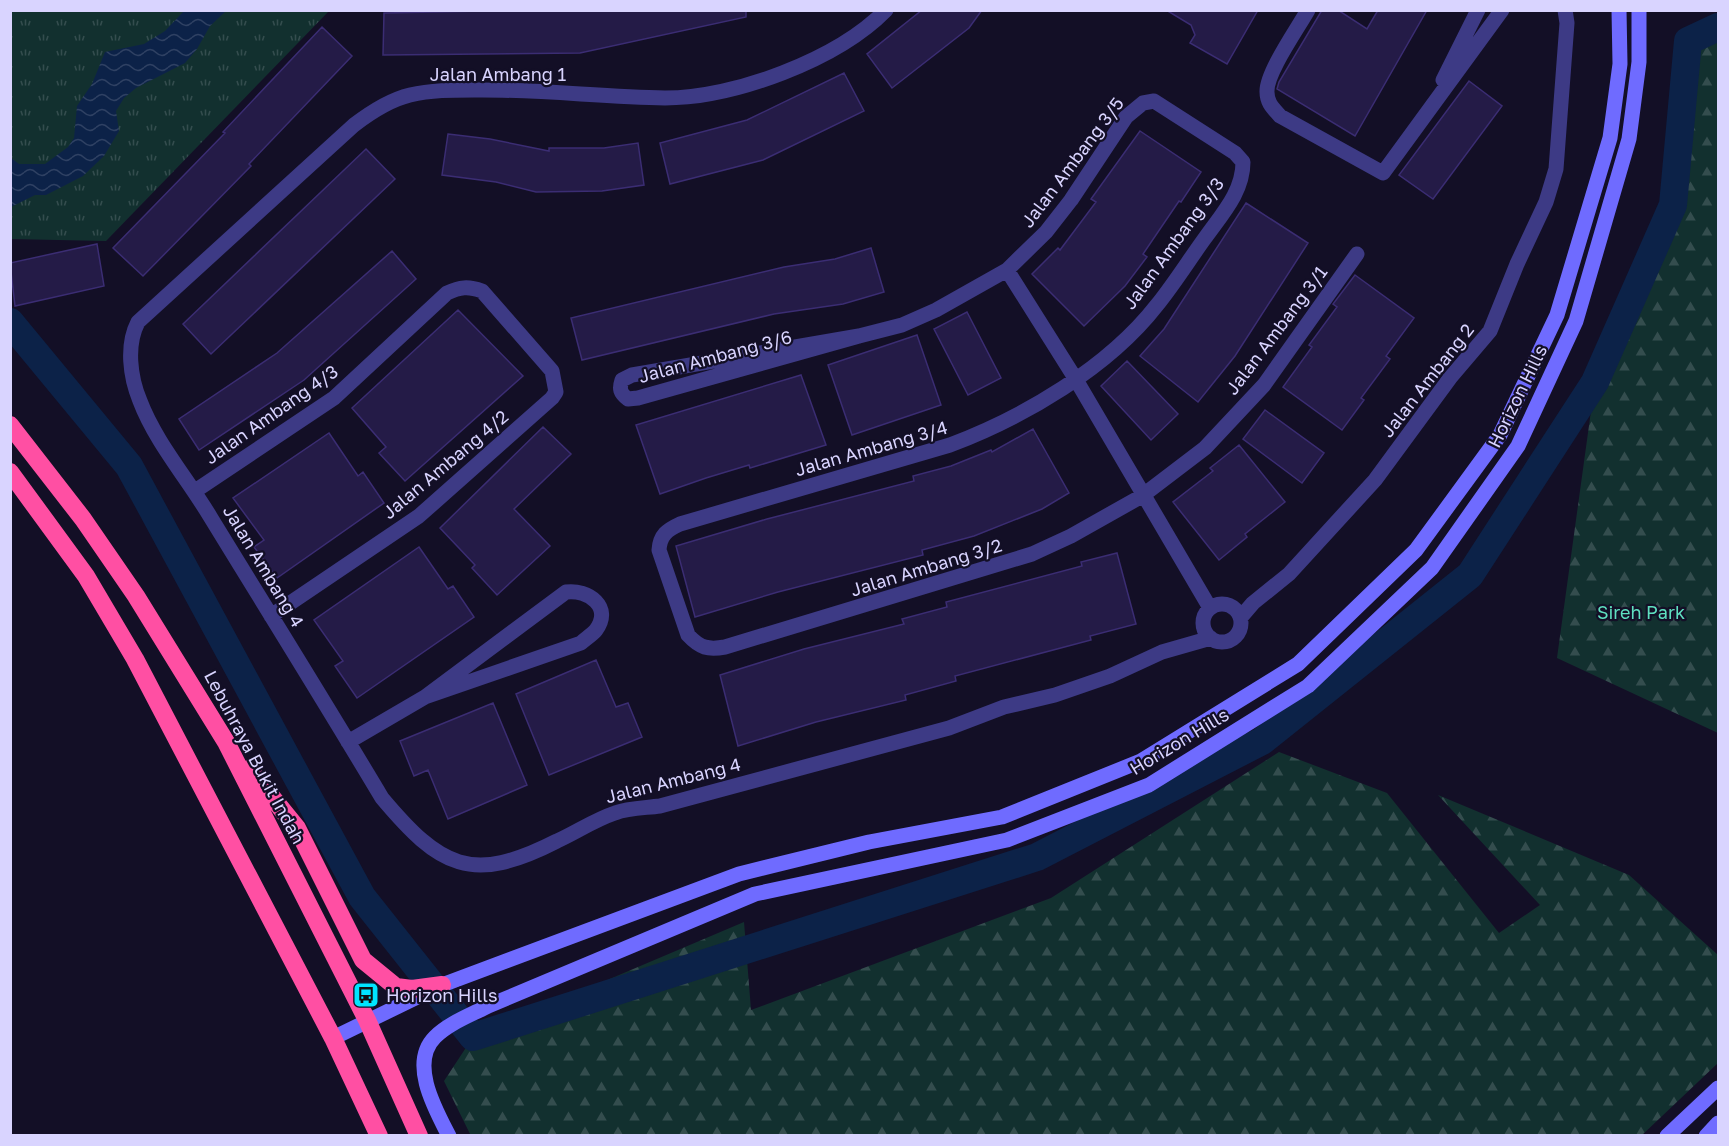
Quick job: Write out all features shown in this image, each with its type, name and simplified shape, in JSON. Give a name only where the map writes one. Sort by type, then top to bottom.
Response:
[{"type":"highway","name":"Lebuhraya Bukit Indah","points":[[10,424],[84,519],[177,659],[226,742],[368,1020],[419,1136]]},
{"type":"highway","points":[[10,472],[86,576],[135,659],[333,1038],[379,1136]]},
{"type":"highway","points":[[226,742],[297,828],[363,960],[396,987],[412,989],[442,985]]},
{"type":"street","name":"Jalan Ambang 1","points":[[138,322],[354,125],[386,104],[430,91],[495,90],[668,98],[718,92],[766,80],[823,55],[876,20],[886,10]]},
{"type":"street","points":[[1308,10],[1266,89],[1269,104],[1280,116],[1383,173],[1502,10]]},
{"type":"street","points":[[1429,107],[1478,10]]},
{"type":"street","name":"Jalan Ambang 2","points":[[1240,617],[1290,574],[1375,480],[1450,378],[1490,331],[1517,264],[1546,202],[1556,169],[1567,23],[1565,10]]},
{"type":"street","name":"Horizon Hills","points":[[333,1038],[442,985],[739,874],[869,842],[1002,817],[1141,761],[1298,664],[1416,550],[1500,435],[1557,315],[1610,138],[1620,64],[1619,10]]},
{"type":"street","name":"Horizon Hills","points":[[449,1136],[436,1111],[424,1074],[425,1052],[435,1037],[467,1017],[755,894],[1007,840],[1149,785],[1308,686],[1432,568],[1518,446],[1576,321],[1629,139],[1639,62],[1639,10]]},
{"type":"street","name":"Jalan Ambang 3/3","points":[[1076,378],[1117,346],[1156,306],[1240,188],[1243,162],[1235,153],[1154,101],[1143,103]]},
{"type":"street","name":"Jalan Ambang 3/5","points":[[1006,270],[1046,232],[1071,200],[1126,117],[1143,103]]},
{"type":"street","name":"Jalan Ambang 3/1","points":[[1142,496],[1205,448],[1264,385],[1357,254]]},
{"type":"street","points":[[1006,270],[1076,378],[1142,496],[1210,608]]},
{"type":"street","name":"Jalan Ambang 3/6","points":[[859,336],[632,375],[622,380],[620,387],[622,395],[628,399],[638,398],[902,325],[936,310],[1006,270]]},
{"type":"street","name":"Jalan Ambang 4/2","points":[[271,616],[419,516],[556,392],[552,371],[482,291],[459,288],[447,293]]},
{"type":"street","name":"Jalan Ambang 4/3","points":[[195,491],[334,398],[447,293]]},
{"type":"street","name":"Jalan Ambang 4","points":[[138,322],[132,333],[132,376],[139,400],[152,427],[195,491],[382,798],[413,835],[445,858],[469,865],[495,865],[548,846],[588,824],[617,812],[660,806],[949,728],[1004,707],[1066,691],[1110,676],[1162,652],[1210,638]]},
{"type":"street","name":"Jalan Ambang 3/4","points":[[710,650],[697,645],[688,635],[659,549],[659,540],[667,530],[680,524],[950,445],[985,432],[1022,413],[1076,378]]},
{"type":"street","name":"Jalan Ambang 3/2","points":[[710,650],[994,568],[1071,536],[1142,496]]},
{"type":"street","points":[[348,742],[425,697],[566,592],[578,590],[590,594],[599,605],[601,618],[596,629],[581,643],[425,697]]},
{"type":"street","points":[[1227,604],[1238,612],[1240,629],[1233,639],[1222,642],[1210,638],[1203,624],[1210,608],[1227,604]]},
{"type":"street","points":[[1667,1136],[1719,1088]]},
{"type":"street","points":[[1706,1136],[1719,1123]]},
{"type":"green space","points":[[11,11],[329,11],[106,241],[11,239]]},
{"type":"green space","name":"Sireh Park","points":[[1718,27],[1718,733],[1557,658],[1595,382],[1673,205],[1688,41]]},
{"type":"green space","points":[[1279,752],[1387,793],[1499,933],[1540,905],[1438,795],[1629,875],[1718,955],[1718,1063],[1641,1136],[471,1136],[444,1081],[473,1037],[744,922],[751,1010],[1051,898]]},
{"type":"water","points":[[184,11],[226,11],[210,26],[197,49],[185,63],[136,88],[124,98],[116,111],[119,131],[104,156],[83,176],[46,195],[35,195],[11,207],[11,158],[19,164],[45,164],[68,147],[74,138],[77,106],[92,84],[105,52],[144,44],[165,31]]},
{"type":"building","points":[[746,10],[746,17],[580,53],[383,55],[384,13]]},
{"type":"building","points":[[922,10],[982,10],[969,28],[892,88],[867,54]]},
{"type":"building","points":[[1166,10],[1258,10],[1227,64],[1190,43],[1195,35],[1191,25]]},
{"type":"building","points":[[1322,10],[1338,10],[1367,29],[1378,10],[1427,10],[1355,136],[1277,89]]},
{"type":"building","points":[[322,27],[352,56],[249,164],[251,166],[143,276],[113,248],[225,133],[223,132]]},
{"type":"building","points":[[844,73],[864,111],[763,160],[670,184],[660,143],[747,120]]},
{"type":"building","points":[[1469,81],[1502,106],[1433,199],[1399,175]]},
{"type":"building","points":[[1140,131],[1201,172],[1143,254],[1147,257],[1125,286],[1084,326],[1032,274],[1058,248],[1060,250],[1096,202],[1091,199]]},
{"type":"building","points":[[448,134],[490,139],[549,151],[549,148],[604,148],[638,143],[644,185],[602,191],[536,192],[496,182],[442,175]]},
{"type":"building","points":[[366,149],[395,179],[211,354],[183,324]]},
{"type":"building","points":[[1246,203],[1308,243],[1235,356],[1198,402],[1140,356],[1164,329]]},
{"type":"building","points":[[97,244],[104,286],[15,306],[10,263]]},
{"type":"building","points":[[871,248],[884,292],[843,304],[774,314],[582,360],[571,318],[784,267],[835,259]]},
{"type":"building","points":[[392,251],[416,279],[304,380],[199,450],[179,419],[277,353]]},
{"type":"building","points":[[1355,275],[1414,318],[1386,356],[1390,359],[1361,398],[1364,400],[1342,430],[1283,387],[1312,347],[1309,345],[1337,307],[1333,304]]},
{"type":"building","points":[[458,310],[523,376],[405,481],[379,453],[386,447],[352,408]]},
{"type":"building","points":[[967,312],[1001,378],[968,395],[934,329]]},
{"type":"building","points":[[917,335],[941,405],[852,435],[828,365]]},
{"type":"building","points":[[1127,361],[1178,414],[1151,440],[1101,386]]},
{"type":"building","points":[[801,375],[826,445],[750,468],[749,465],[660,494],[636,425]]},
{"type":"building","points":[[1265,410],[1324,453],[1302,483],[1243,439]]},
{"type":"building","points":[[543,427],[571,454],[514,509],[550,546],[497,595],[472,568],[475,565],[440,528]]},
{"type":"building","points":[[1033,429],[1069,493],[1042,509],[974,536],[922,550],[923,555],[778,592],[695,617],[676,546],[767,519],[914,481],[913,476],[951,466],[991,450],[992,452]]},
{"type":"building","points":[[329,433],[358,476],[363,472],[384,503],[277,578],[254,547],[264,540],[233,498]]},
{"type":"building","points":[[1239,445],[1285,502],[1245,534],[1247,537],[1219,560],[1173,502],[1213,471],[1210,468]]},
{"type":"building","points":[[419,547],[448,589],[453,586],[474,617],[357,698],[335,666],[343,661],[314,620]]},
{"type":"building","points":[[1117,553],[1136,624],[1090,636],[1091,640],[955,676],[956,681],[905,695],[906,700],[816,722],[738,746],[720,675],[804,649],[904,624],[902,619],[947,607],[946,602],[1082,566],[1081,562]]},
{"type":"building","points":[[596,660],[616,707],[628,703],[642,737],[549,775],[516,694]]},
{"type":"building","points":[[493,703],[527,785],[448,819],[428,770],[414,776],[400,741]]},
{"type":"waterway","points":[[10,322],[129,466],[362,897],[473,1037],[1037,857],[1262,741],[1470,575],[1595,382],[1673,205],[1688,41],[1718,27]]},
{"type":"place","name":"Horizon Hills","points":[[366,995]]}]
